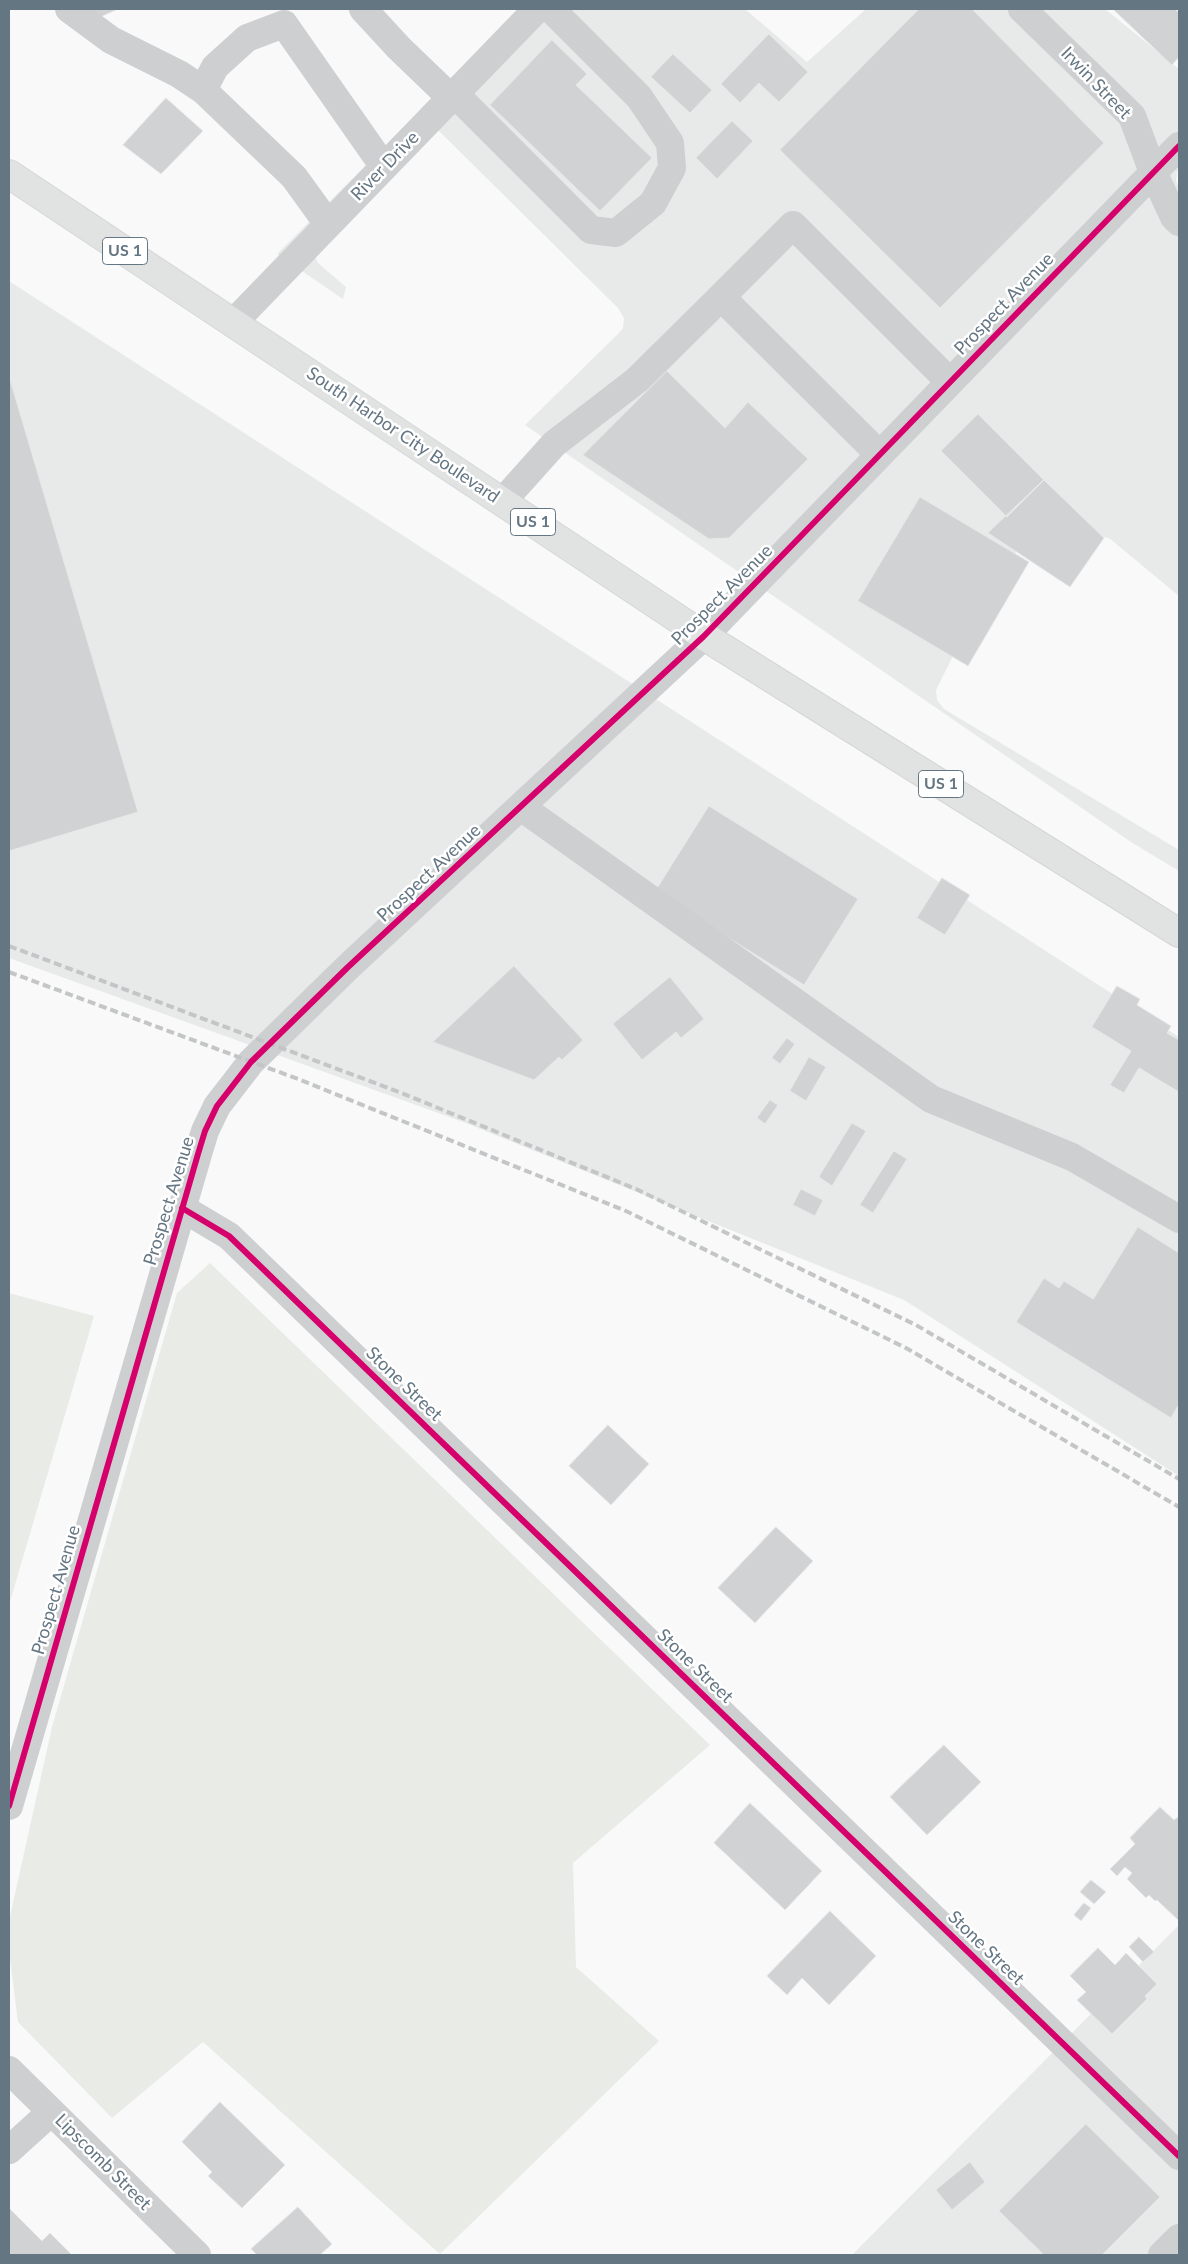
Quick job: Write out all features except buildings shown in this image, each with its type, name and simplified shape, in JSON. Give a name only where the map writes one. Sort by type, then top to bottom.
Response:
[{"type":"main road","name":"South Harbor City Boulevard","points":[[9,174],[704,636],[1179,933]]},
{"type":"street","points":[[69,9],[110,40],[180,74],[203,90],[294,177],[328,224]]},
{"type":"street","points":[[363,9],[399,48],[453,96],[591,230],[616,233],[653,203],[672,168],[670,143],[639,97],[539,9]]},
{"type":"street","name":"River Drive","points":[[233,323],[539,9]]},
{"type":"street","name":"Irwin Street","points":[[1022,9],[1132,116],[1153,172],[1174,217],[1179,222]]},
{"type":"street","points":[[203,90],[215,67],[246,38],[284,24],[384,167]]},
{"type":"street","name":"Prospect Avenue","points":[[9,1806],[182,1208],[205,1131],[217,1106],[250,1062],[348,967],[704,636],[1179,146]]},
{"type":"street","points":[[502,502],[554,444],[637,380],[793,225],[950,382]]},
{"type":"street","points":[[721,298],[879,454]]},
{"type":"street","points":[[521,807],[930,1099],[1072,1157],[1179,1220]]},
{"type":"street","name":"Stone Street","points":[[182,1208],[229,1236],[1179,2156]]},
{"type":"street","name":"Lipscomb Street","points":[[9,2070],[196,2255]]},
{"type":"street","points":[[9,2150],[51,2112]]},
{"type":"street","points":[[1162,2255],[1179,2238]]},
{"type":"shaded area","points":[[522,9],[745,9],[807,62],[866,9],[1105,9],[1179,69],[1179,169],[1176,181],[1179,188],[1179,596],[1109,538],[1103,537],[1093,541],[1018,549],[953,656],[936,690],[937,700],[944,709],[1179,850],[1179,871],[1131,842],[525,425],[620,332],[623,328],[624,318],[618,308],[439,131],[428,129],[317,249],[316,259],[319,264],[346,287],[343,299],[277,254]]},
{"type":"shaded area","points":[[9,281],[1179,1037],[1179,1476],[904,1300],[463,1122],[9,958]]},
{"type":"shaded area","points":[[210,1263],[710,1745],[573,1863],[576,1967],[659,2041],[440,2254],[203,2042],[112,2118],[18,2022],[9,1951],[9,1921],[52,1727],[177,1293]]},
{"type":"shaded area","points":[[9,1293],[94,1316],[9,1605]]},
{"type":"shaded area","points":[[1179,1925],[1179,2255],[852,2255]]},
{"type":"railway","points":[[9,946],[399,1092],[636,1189],[916,1325],[1179,1479]]},
{"type":"railway","points":[[9,972],[298,1079],[626,1211],[906,1348],[1179,1507]]},
{"type":"cycle path","points":[[9,1806],[198,1154],[205,1131],[217,1106],[251,1062],[348,967],[704,636],[1179,146]]},
{"type":"cycle path","points":[[182,1208],[229,1236],[1179,2156]]}]
